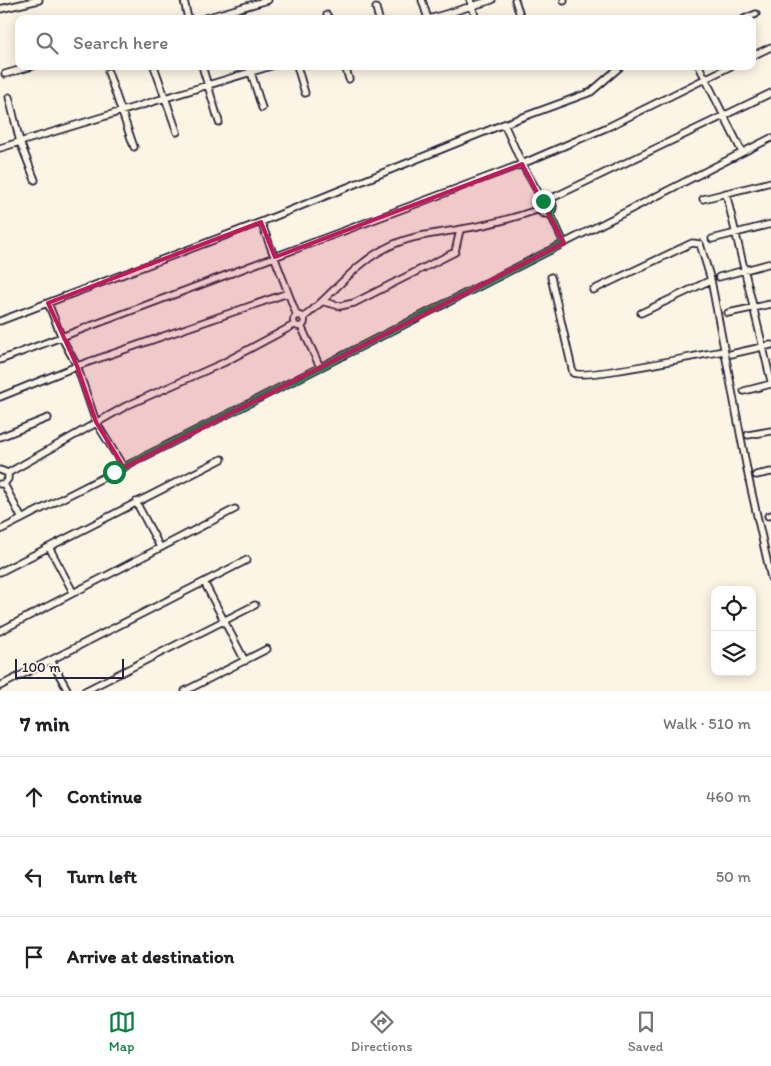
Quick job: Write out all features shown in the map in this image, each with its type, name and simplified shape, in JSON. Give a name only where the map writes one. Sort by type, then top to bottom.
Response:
[{"type":"street","points":[[0,9],[39,0]]},
{"type":"street","points":[[184,0],[187,15]]},
{"type":"street","points":[[216,15],[268,0]]},
{"type":"street","points":[[422,0],[427,15]]},
{"type":"street","points":[[439,15],[471,3],[492,0]]},
{"type":"street","points":[[515,0],[520,15]]},
{"type":"street","points":[[471,3],[475,15]]},
{"type":"street","points":[[376,8],[378,15]]},
{"type":"street","points":[[756,54],[771,47]]},
{"type":"street","points":[[6,74],[20,70]]},
{"type":"street","points":[[155,70],[177,132]]},
{"type":"street","points":[[203,70],[219,122]]},
{"type":"street","points":[[0,148],[207,86],[247,70]]},
{"type":"street","points":[[250,70],[262,108]]},
{"type":"street","points":[[298,70],[306,93]]},
{"type":"street","points":[[346,70],[349,78]]},
{"type":"street","points":[[0,321],[261,222],[504,124],[591,92],[616,70]]},
{"type":"street","points":[[701,70],[742,152]]},
{"type":"street","points":[[0,360],[522,164],[610,126],[723,70]]},
{"type":"street","points":[[108,72],[120,112],[134,147]]},
{"type":"street","points":[[294,325],[293,321],[324,302],[354,270],[386,248],[412,237],[460,230],[540,209],[545,201],[771,93]]},
{"type":"street","points":[[9,97],[20,142],[35,180]]},
{"type":"street","points":[[504,124],[522,164],[545,201],[552,204],[553,208],[550,213]]},
{"type":"street","points":[[0,530],[771,138]]},
{"type":"street","points":[[703,199],[771,182]]},
{"type":"street","points":[[726,193],[771,382],[744,391]]},
{"type":"street","points":[[540,209],[546,214],[550,213]]},
{"type":"street","points":[[550,213],[564,243]]},
{"type":"street","points":[[261,222],[288,293],[304,322],[301,326]]},
{"type":"street","points":[[712,239],[771,224]]},
{"type":"street","points":[[324,302],[340,306],[354,304],[454,252],[460,230]]},
{"type":"street","points":[[593,290],[697,242],[702,248],[711,280],[771,578]]},
{"type":"street","points":[[719,277],[771,263]]},
{"type":"street","points":[[551,277],[573,373],[576,375],[601,374],[724,351]]},
{"type":"street","points":[[641,313],[711,280]]},
{"type":"street","points":[[0,397],[77,366],[288,293]]},
{"type":"street","points":[[48,303],[62,338],[77,366],[96,422],[124,468]]},
{"type":"street","points":[[728,314],[771,304]]},
{"type":"street","points":[[8,473],[96,422],[148,396],[223,363],[294,325],[301,326]]},
{"type":"street","points":[[301,326],[320,367]]},
{"type":"street","points":[[731,354],[771,345]]},
{"type":"street","points":[[0,437],[48,418]]},
{"type":"street","points":[[748,435],[771,431]]},
{"type":"street","points":[[0,572],[222,458]]},
{"type":"street","points":[[0,470],[8,473]]},
{"type":"street","points":[[756,475],[771,472]]},
{"type":"street","points":[[8,473],[8,479],[2,484],[22,519]]},
{"type":"street","points":[[136,502],[160,547]]},
{"type":"street","points":[[0,631],[235,509]]},
{"type":"street","points":[[49,548],[73,592]]},
{"type":"street","points":[[0,686],[246,560]]},
{"type":"street","points":[[204,582],[245,660]]},
{"type":"street","points":[[85,691],[255,606]]},
{"type":"street","points":[[185,691],[267,649]]},
{"type":"street","points":[[51,660],[68,691]]},
{"type":"highlighted area","points":[[522,164],[564,243],[124,468],[96,422],[77,366],[48,303],[261,222],[275,257]]},
{"type":"route","points":[[114,472],[564,243],[550,213],[553,208],[552,204],[548,200],[543,201]]}]
